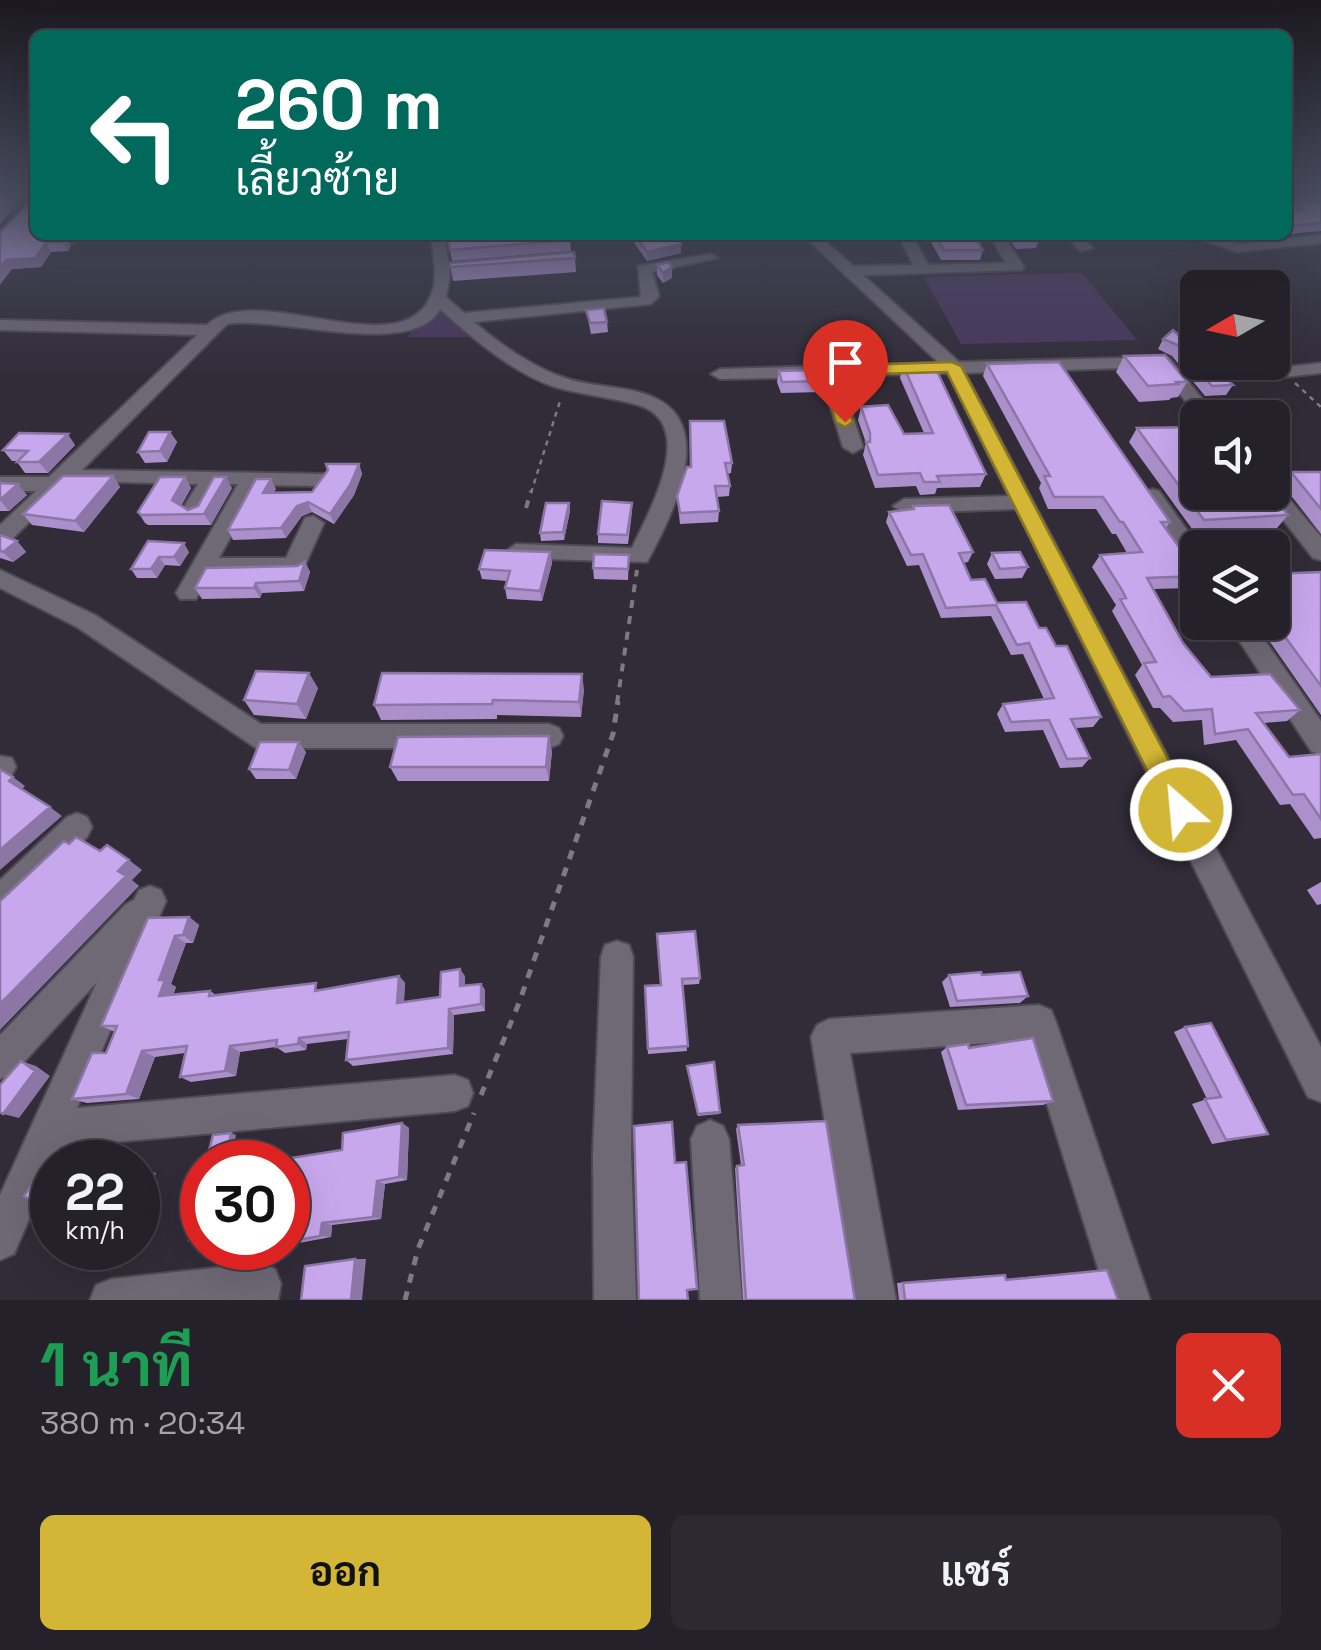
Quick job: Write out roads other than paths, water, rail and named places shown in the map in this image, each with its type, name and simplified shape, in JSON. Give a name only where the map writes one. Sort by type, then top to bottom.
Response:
[{"type":"street","points":[[0,538],[222,320],[244,314],[391,330],[416,321],[438,299],[440,255]]},
{"type":"street","points":[[830,255],[952,366],[1321,1084]]},
{"type":"street","points":[[915,255],[924,271]]},
{"type":"street","points":[[846,270],[1016,266],[1009,255]]},
{"type":"street","points":[[464,318],[645,301],[651,296],[643,269],[711,258]]},
{"type":"street","points":[[441,270],[460,268]]},
{"type":"street","points":[[438,299],[464,318],[484,340],[565,385],[649,402],[658,409],[678,441],[678,459],[639,556],[507,552]]},
{"type":"street","points":[[0,324],[210,330]]},
{"type":"street","points":[[720,374],[952,366],[1066,371],[1163,362],[1194,400]]},
{"type":"street","points":[[1290,371],[1321,368]]},
{"type":"street","points":[[828,371],[853,448]]},
{"type":"street","points":[[193,510],[212,478]]},
{"type":"street","points":[[188,593],[252,478]]},
{"type":"street","points":[[0,484],[318,478]]},
{"type":"street","points":[[1145,486],[1180,536]]},
{"type":"street","points":[[904,506],[1023,502]]},
{"type":"street","points":[[1287,510],[1321,552]]},
{"type":"street","points":[[203,566],[294,566],[312,524]]},
{"type":"street","points":[[0,578],[86,621],[256,736],[548,736]]},
{"type":"street","points":[[1251,640],[1321,743]]},
{"type":"street","points":[[0,902],[77,827]]},
{"type":"street","points":[[0,1061],[150,902],[0,1240]]},
{"type":"street","points":[[615,1300],[612,1153],[617,957]]},
{"type":"street","points":[[874,1300],[829,1037],[1039,1022],[1129,1300]]},
{"type":"street","points":[[49,1129],[455,1093]]},
{"type":"street","points":[[710,1139],[722,1300]]},
{"type":"street","points":[[111,1300],[260,1284],[257,1300]]}]
